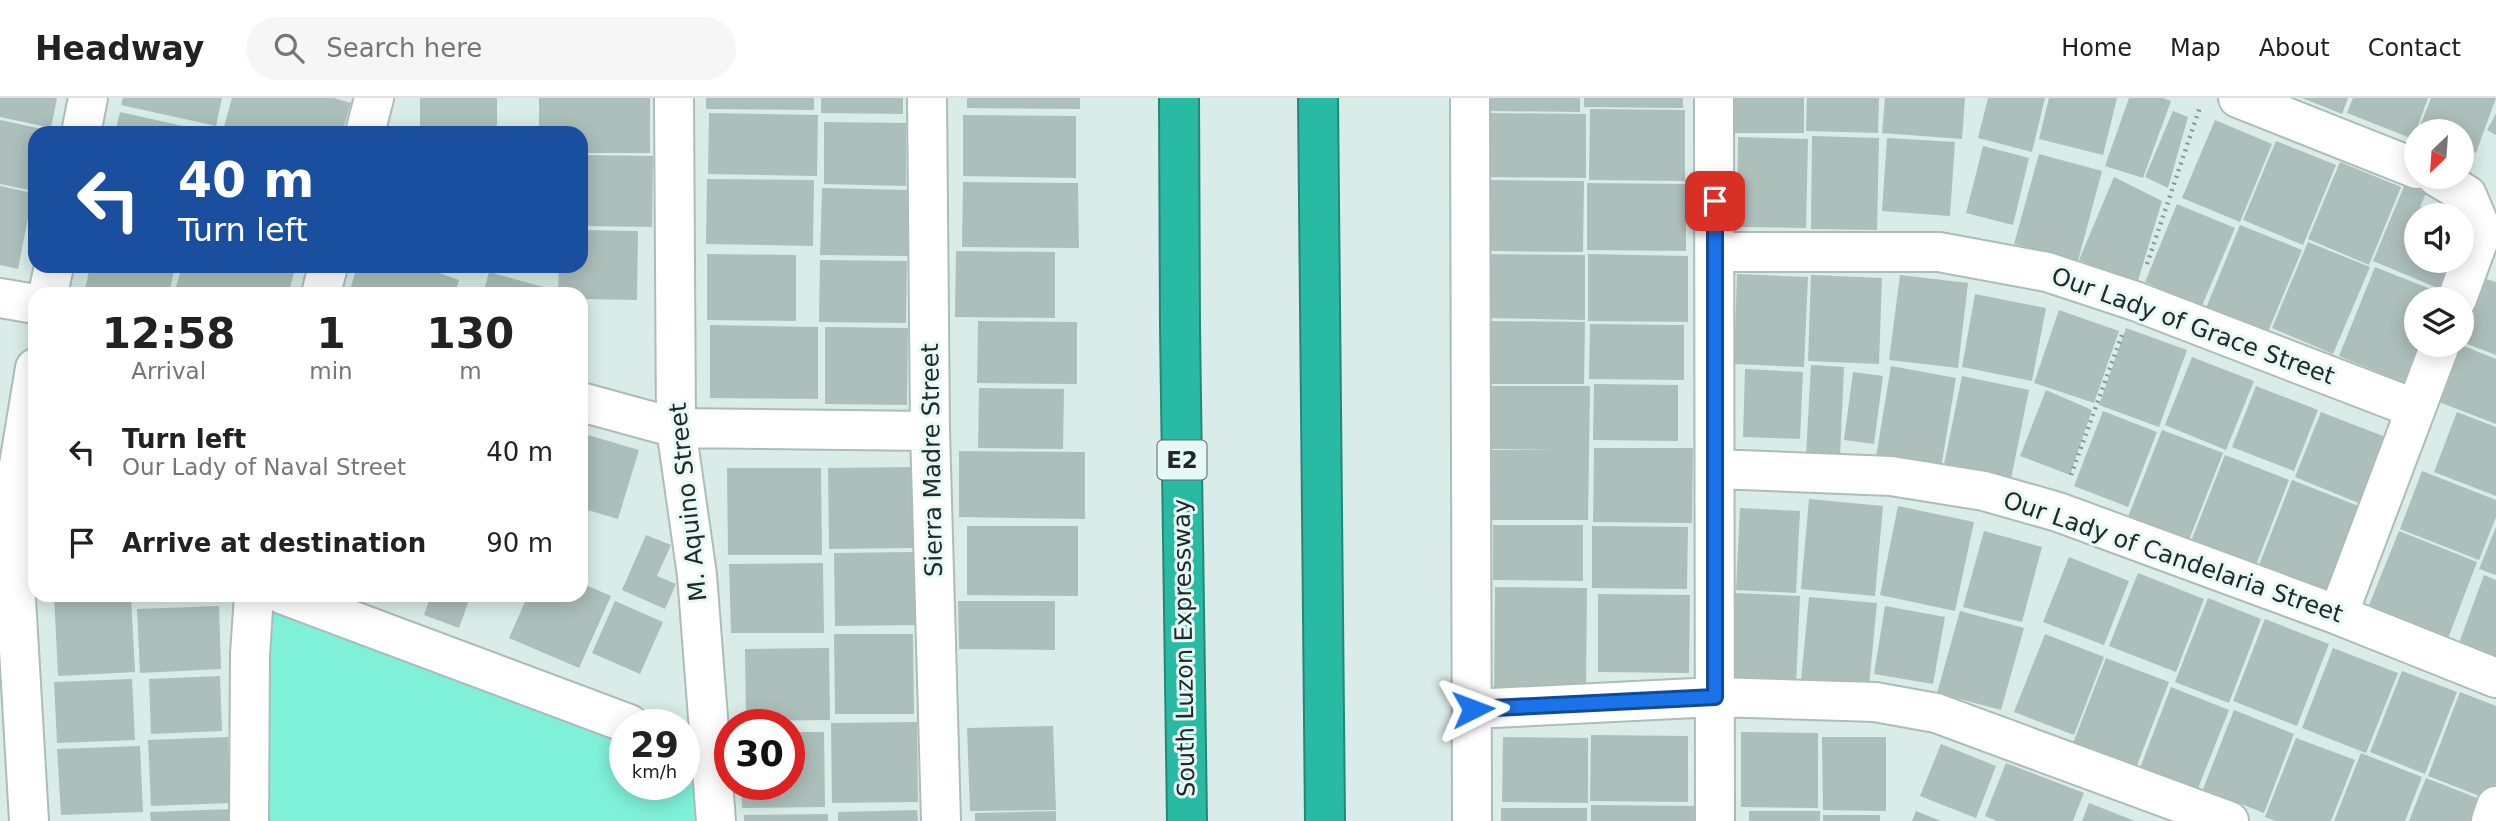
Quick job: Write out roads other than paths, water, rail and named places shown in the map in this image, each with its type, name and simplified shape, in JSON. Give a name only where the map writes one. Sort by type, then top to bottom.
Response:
[{"type":"highway","name":"South Luzon Expressway","points":[[1179,98],[1187,821]]},
{"type":"highway","points":[[1318,98],[1325,821]]},
{"type":"street","points":[[82,126],[88,98]]},
{"type":"street","points":[[367,126],[374,98]]},
{"type":"street","name":"M. Aquino Street","points":[[674,98],[676,428],[698,575],[698,709]]},
{"type":"street","name":"Sierra Madre Street","points":[[927,98],[930,432],[941,821]]},
{"type":"street","points":[[1471,98],[1472,821]]},
{"type":"street","points":[[1714,98],[1716,821]]},
{"type":"street","points":[[2238,98],[2404,164]]},
{"type":"street","points":[[2457,189],[2467,195],[2482,231],[2461,287]]},
{"type":"street","name":"Our Lady of Grace Street","points":[[1715,252],[1939,251],[2047,272],[2135,301],[2416,409]]},
{"type":"street","points":[[0,298],[28,303]]},
{"type":"street","points":[[2338,615],[2436,357]]},
{"type":"street","points":[[588,404],[676,428],[930,432]]},
{"type":"street","points":[[28,419],[15,515],[12,760],[29,821]]},
{"type":"street","name":"Our Lady of Candelaria Street","points":[[1715,469],[1891,476],[1984,491],[2057,512],[2338,615],[2496,678]]},
{"type":"street","points":[[249,821],[250,654],[254,602]]},
{"type":"street","points":[[303,602],[609,717]]},
{"type":"street","points":[[1473,709],[1715,697],[1875,702],[1936,713],[2229,821]]},
{"type":"street","name":"M. Aquino Street","points":[[700,758],[716,821]]},
{"type":"street","points":[[2491,821],[2496,806]]}]
